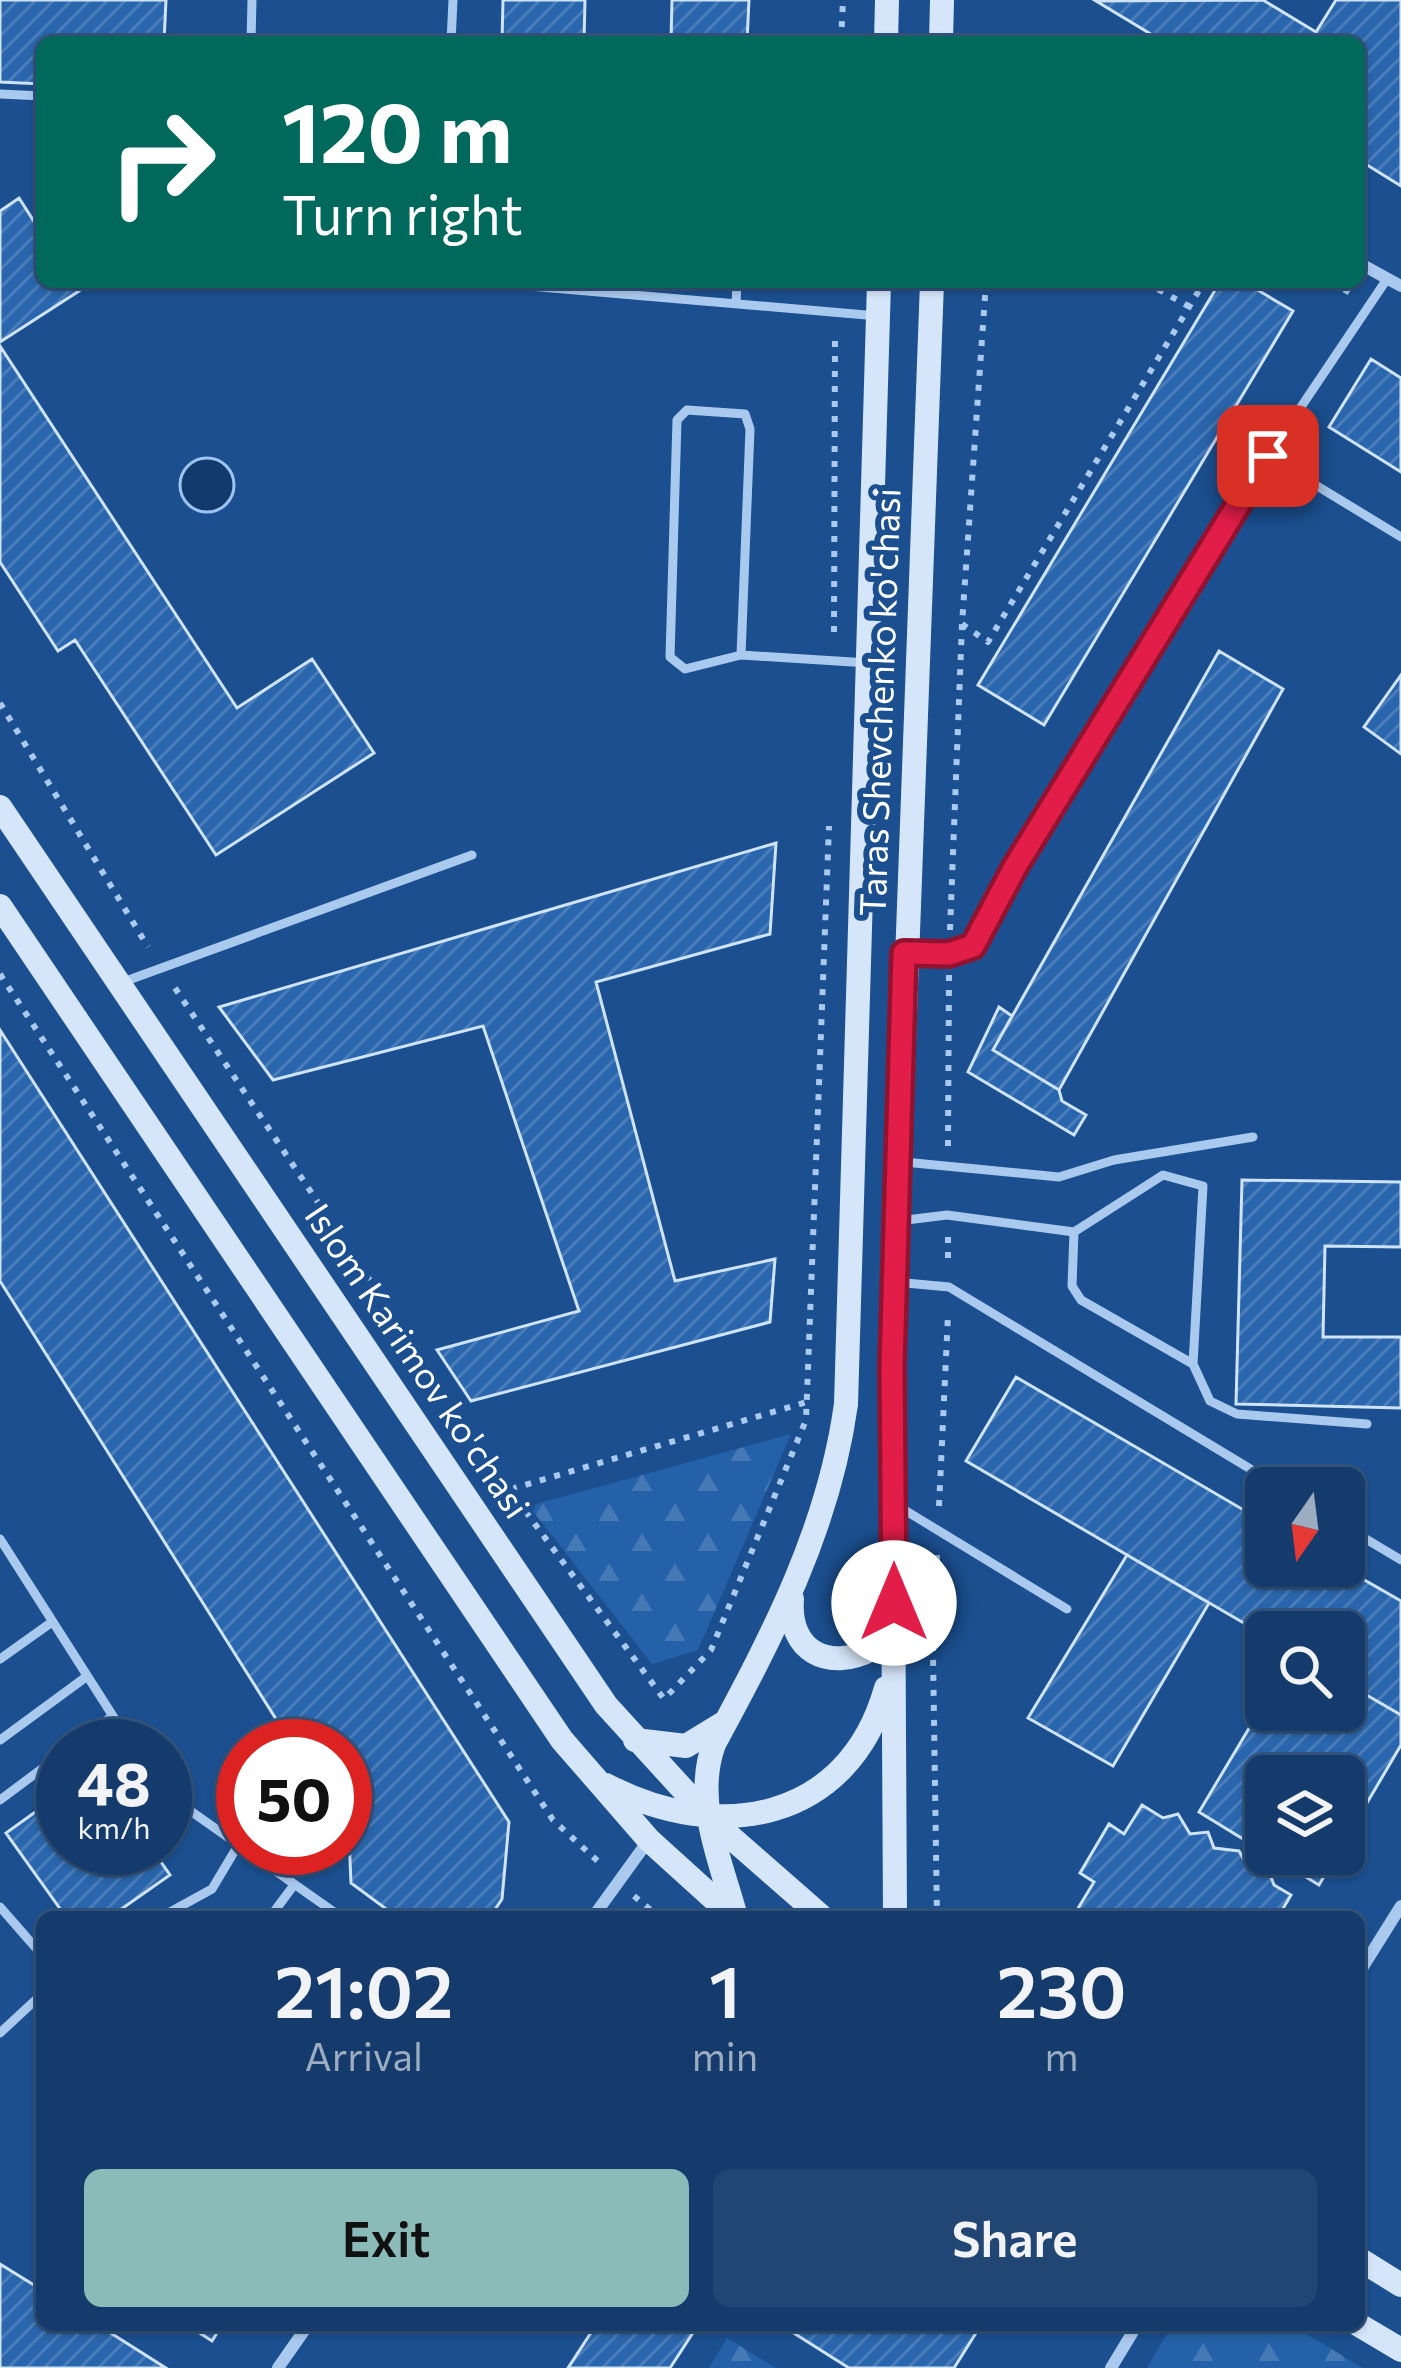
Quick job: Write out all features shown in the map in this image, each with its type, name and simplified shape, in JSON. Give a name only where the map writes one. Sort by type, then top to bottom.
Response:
[{"type":"main road","points":[[886,36],[887,0]]},
{"type":"main road","points":[[941,36],[942,0]]},
{"type":"main road","name":"Taras Shevchenko ko'chasi","points":[[733,1911],[710,1819],[705,1775],[728,1718],[793,1591],[822,1516],[846,1404],[879,288]]},
{"type":"main road","name":"Taras Shevchenko ko'chasi","points":[[895,1911],[895,1282],[932,288]]},
{"type":"main road","name":"Islom Karimov ko'chasi","points":[[0,807],[123,982],[606,1705],[710,1819],[815,1911]]},
{"type":"main road","points":[[0,906],[593,1778],[649,1840],[728,1911]]},
{"type":"main road","points":[[793,1591],[792,1624],[799,1639],[811,1653],[834,1660],[857,1656],[878,1643],[894,1603]]},
{"type":"main road","points":[[593,1778],[664,1810],[710,1819],[780,1808],[824,1786],[870,1727],[892,1664]]},
{"type":"main road","points":[[635,1740],[686,1746],[728,1718]]},
{"type":"main road","points":[[1365,2263],[1401,2285]]},
{"type":"main road","points":[[1365,2329],[1401,2350]]},
{"type":"street","points":[[1365,266],[1401,286]]},
{"type":"street","points":[[597,1911],[649,1840]]},
{"type":"street","points":[[1365,1963],[1401,1906]]},
{"type":"street","points":[[278,2368],[304,2331]]},
{"type":"street","points":[[1111,2368],[1133,2331]]},
{"type":"lane","points":[[251,36],[252,0]]},
{"type":"lane","points":[[451,36],[453,0]]},
{"type":"lane","points":[[0,94],[36,96]]},
{"type":"lane","points":[[904,953],[949,954],[973,946],[1015,867],[1268,456],[1387,279]]},
{"type":"lane","points":[[551,288],[878,316]]},
{"type":"lane","points":[[736,304],[737,288]]},
{"type":"lane","points":[[742,655],[750,429],[745,414],[687,410],[676,420],[670,657],[685,669],[742,655],[868,663]]},
{"type":"lane","points":[[1268,456],[1401,537]]},
{"type":"lane","points":[[123,982],[472,855]]},
{"type":"lane","points":[[899,1162],[1059,1177],[1114,1160],[1253,1137]]},
{"type":"lane","points":[[898,1221],[947,1215],[1073,1232],[1163,1175],[1203,1186],[1193,1364],[1210,1401],[1237,1414],[1367,1424]]},
{"type":"lane","points":[[1073,1232],[1072,1286],[1081,1300],[1193,1364]]},
{"type":"lane","points":[[895,1282],[949,1287],[1247,1467]]},
{"type":"lane","points":[[893,1503],[1067,1609]]},
{"type":"lane","points":[[1365,1538],[1400,1559]]},
{"type":"lane","points":[[0,1539],[114,1719]]},
{"type":"lane","points":[[0,1659],[52,1622]]},
{"type":"lane","points":[[0,1740],[86,1677]]},
{"type":"lane","points":[[108,1719],[112,1716]]},
{"type":"lane","points":[[0,1801],[36,1774]]},
{"type":"lane","points":[[192,1813],[216,1831]]},
{"type":"lane","points":[[172,1911],[212,1889],[220,1875]]},
{"type":"lane","points":[[279,1875],[332,1911]]},
{"type":"lane","points":[[274,1911],[294,1885]]},
{"type":"lane","points":[[0,1907],[36,1948]]},
{"type":"lane","points":[[0,2033],[36,2000]]},
{"type":"path","points":[[841,36],[843,0]]},
{"type":"path","points":[[947,1168],[949,954],[962,624],[986,288]]},
{"type":"path","points":[[1156,288],[1190,307]]},
{"type":"path","points":[[962,624],[988,642],[1201,288]]},
{"type":"path","points":[[834,664],[835,313]]},
{"type":"path","points":[[0,703],[160,966],[509,1490],[664,1699],[712,1650],[806,1420],[829,820]]},
{"type":"path","points":[[0,974],[553,1820],[653,1911]]},
{"type":"path","points":[[937,1911],[932,1654],[949,1287],[947,1215]]},
{"type":"path","points":[[509,1490],[807,1402]]},
{"type":"green space","points":[[791,1434],[698,1650],[652,1664],[529,1506]]},
{"type":"green space","points":[[1169,2331],[1302,2331],[1363,2368],[1147,2368]]},
{"type":"green space","points":[[727,2338],[776,2368],[709,2368]]},
{"type":"shaded area","points":[[207,458],[226,466],[234,485],[226,504],[207,512],[188,504],[180,485],[188,466]]},
{"type":"building","points":[[0,0],[166,0],[164,36],[36,36],[36,84],[0,82]]},
{"type":"building","points":[[503,0],[585,0],[584,36],[502,36]]},
{"type":"building","points":[[672,0],[749,0],[747,36],[671,36]]},
{"type":"building","points":[[1263,0],[1316,32],[1336,0],[1401,0],[1401,186],[1365,164],[1365,36],[1154,36],[1096,1]]},
{"type":"building","points":[[19,198],[36,225],[36,288],[79,291],[0,342],[0,211]]},
{"type":"building","points":[[1216,288],[1254,288],[1293,311],[1044,725],[978,685]]},
{"type":"building","points":[[0,346],[237,708],[312,659],[374,753],[216,855],[75,640],[58,651],[0,562]]},
{"type":"building","points":[[1371,359],[1401,378],[1401,472],[1329,427]]},
{"type":"building","points":[[1219,651],[1283,689],[1059,1090],[993,1050]]},
{"type":"building","points":[[1401,675],[1401,754],[1364,727]]},
{"type":"building","points":[[776,843],[770,934],[596,982],[675,1281],[775,1259],[770,1322],[471,1401],[437,1350],[579,1311],[483,1026],[273,1080],[219,1007]]},
{"type":"building","points":[[999,1007],[1012,1016],[993,1050],[1059,1090],[1062,1101],[1086,1115],[1074,1135],[968,1072]]},
{"type":"building","points":[[0,1030],[509,1822],[502,1899],[494,1911],[389,1911],[351,1883],[351,1875],[372,1875],[372,1719],[276,1719],[0,1281]]},
{"type":"building","points":[[1242,1180],[1401,1182],[1401,1247],[1325,1246],[1323,1337],[1401,1337],[1401,1408],[1236,1404]]},
{"type":"building","points":[[1016,1377],[1245,1511],[1245,1587],[1365,1587],[1365,1580],[1401,1601],[1401,1715],[1365,1694],[1365,1611],[1245,1611],[1245,1624],[966,1461]]},
{"type":"building","points":[[1127,1555],[1209,1603],[1113,1766],[1028,1718]]},
{"type":"building","points":[[1365,1694],[1401,1715],[1401,1745],[1365,1806],[1365,1755],[1245,1755],[1245,1840],[1199,1812],[1247,1731],[1365,1731]]},
{"type":"building","points":[[1142,1805],[1163,1818],[1178,1814],[1190,1834],[1208,1832],[1214,1848],[1239,1851],[1245,1875],[1270,1875],[1274,1885],[1291,1895],[1282,1911],[1079,1911],[1094,1882],[1080,1873],[1109,1824],[1124,1834]]},
{"type":"building","points":[[36,1811],[36,1875],[6,1833]]},
{"type":"building","points":[[36,1875],[170,1875],[119,1911],[62,1911]]},
{"type":"building","points":[[1303,1875],[1325,1875],[1319,1885]]},
{"type":"building","points":[[0,2264],[36,2286],[36,2331],[107,2331],[166,2368],[0,2368]]},
{"type":"building","points":[[196,2331],[218,2331],[212,2341]]},
{"type":"building","points":[[592,2331],[694,2331],[670,2368],[568,2368]]},
{"type":"building","points":[[790,2331],[977,2331],[954,2368],[849,2368]]},
{"type":"route","points":[[894,1603],[892,1366],[904,953],[949,954],[973,946],[1015,867],[1268,456]]}]
